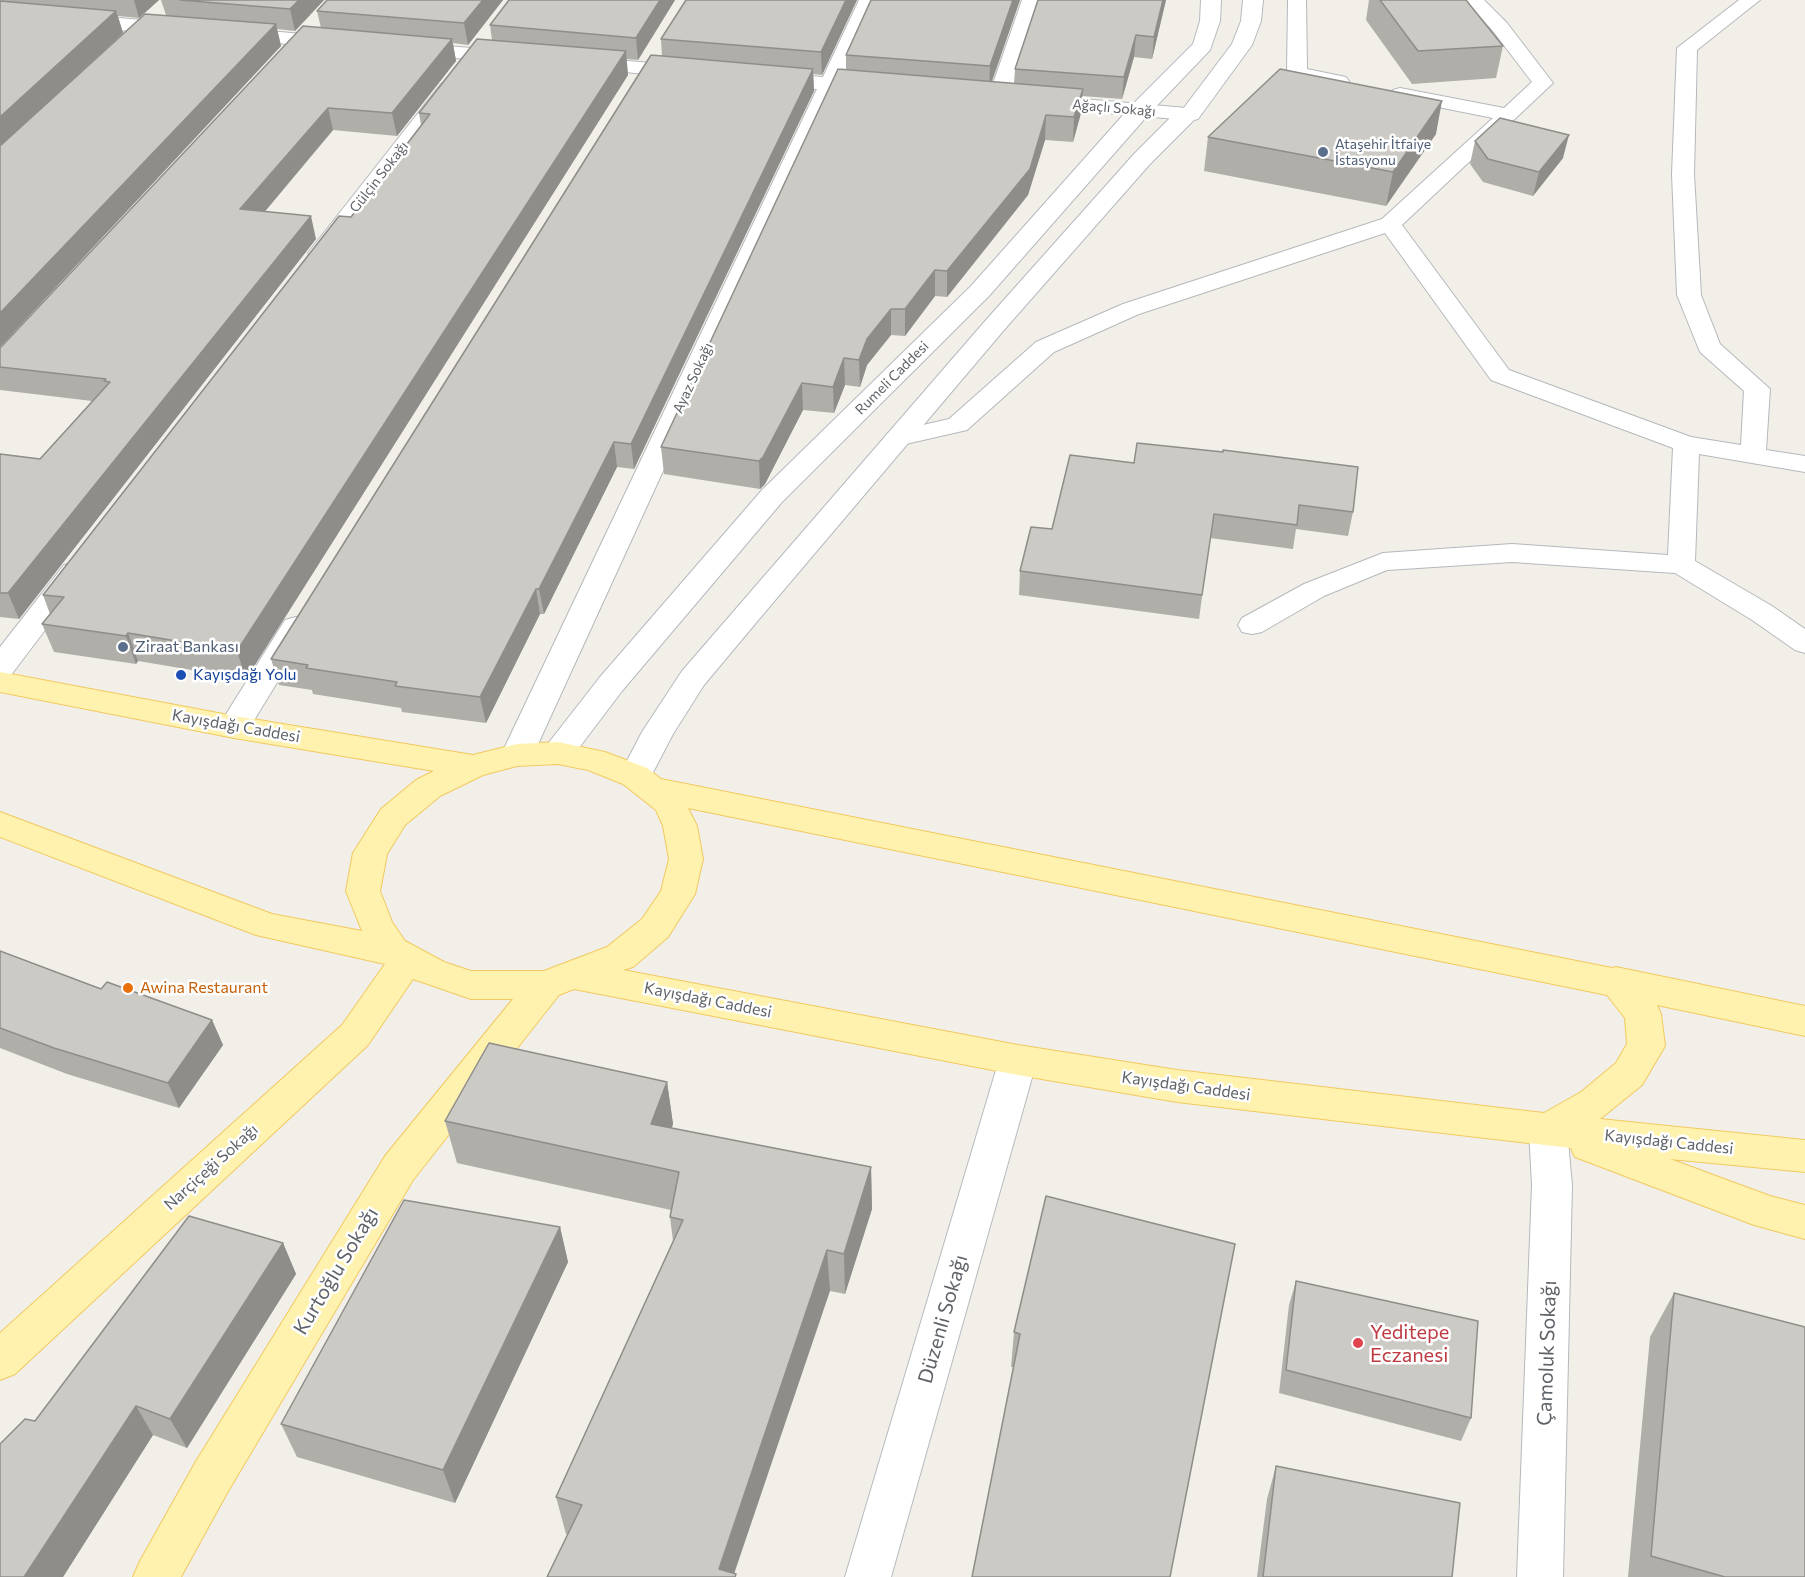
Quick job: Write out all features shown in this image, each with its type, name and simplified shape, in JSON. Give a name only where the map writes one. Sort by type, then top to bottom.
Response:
[{"type":"main road","name":"Kayışdağı Caddesi","points":[[0,682],[234,727],[473,766]]},
{"type":"main road","name":"Kayışdağı Caddesi","points":[[399,956],[376,925],[363,891],[370,853],[393,817],[428,788],[473,766],[517,755],[558,753],[594,760],[643,783],[669,803],[680,826],[686,859],[678,894],[655,928],[620,957],[560,980]]},
{"type":"main road","name":"Kayışdağı Caddesi","points":[[643,783],[1805,1021]]},
{"type":"main road","name":"Kayışdağı Caddesi","points":[[0,824],[268,926],[399,956],[431,972],[471,985],[560,980],[1177,1086],[1548,1130],[1805,1156]]},
{"type":"main road","name":"Narçiçeği Sokağı","points":[[0,1360],[355,1035],[399,956]]},
{"type":"main road","name":"Kurtoğlu Sokağı","points":[[156,1577],[211,1478],[399,1168],[560,980]]},
{"type":"main road","points":[[1548,1130],[1594,1103],[1629,1074],[1646,1046],[1643,1014],[1616,981]]},
{"type":"main road","points":[[1548,1130],[1768,1213],[1805,1222]]},
{"type":"street","name":"Ayaz Sokağı","points":[[517,755],[869,0]]},
{"type":"street","points":[[999,98],[1032,0]]},
{"type":"street","name":"Rumeli Caddesi","points":[[558,753],[610,684],[772,496],[980,291],[1140,110],[1203,46],[1210,21],[1211,0]]},
{"type":"street","points":[[643,783],[658,732],[693,678],[897,438],[1135,167],[1187,114],[1190,114],[1242,45],[1251,21],[1253,0]]},
{"type":"street","points":[[128,42],[166,7]]},
{"type":"street","points":[[0,14],[206,32],[308,32],[359,44]]},
{"type":"street","points":[[285,57],[308,32]]},
{"type":"street","points":[[393,47],[481,45],[531,59]]},
{"type":"street","name":"Gülçin Sokağı","points":[[306,271],[481,45]]},
{"type":"street","points":[[566,62],[703,74]]},
{"type":"street","points":[[749,77],[898,90]]},
{"type":"street","name":"Ağaçlı Sokağı","points":[[977,96],[1187,114]]},
{"type":"street","points":[[0,668],[88,554]]},
{"type":"street","points":[[234,727],[310,605]]},
{"type":"street","name":"Düzenli Sokağı","points":[[868,1577],[1018,1060]]},
{"type":"street","name":"Çamoluk Sokağı","points":[[1540,1577],[1552,1185],[1548,1130]]},
{"type":"lane","points":[[1297,0],[1297,73],[1355,85]]},
{"type":"lane","points":[[897,438],[958,425],[1045,347],[1131,309],[1390,224],[1543,83],[1500,27],[1474,0]]},
{"type":"lane","points":[[1751,0],[1687,48],[1683,174],[1689,295],[1709,347],[1756,388],[1753,454]]},
{"type":"lane","points":[[1379,89],[1508,115]]},
{"type":"lane","points":[[1390,224],[1500,375],[1686,444],[1805,464]]},
{"type":"lane","points":[[1681,565],[1686,444]]},
{"type":"lane","points":[[1252,625],[1314,590],[1383,562],[1512,553],[1681,565],[1805,643]]},
{"type":"building","points":[[180,0],[299,0],[290,9]]},
{"type":"building","points":[[327,0],[483,0],[464,23],[317,11]]},
{"type":"building","points":[[509,0],[660,0],[636,38],[490,25]]},
{"type":"building","points":[[686,0],[846,0],[821,52],[661,39]]},
{"type":"building","points":[[871,0],[1013,0],[990,66],[846,55]]},
{"type":"building","points":[[1038,0],[1163,0],[1154,37],[1136,35],[1124,77],[1015,69]]},
{"type":"building","points":[[1380,0],[1466,0],[1503,46],[1418,51]]},
{"type":"building","points":[[0,1],[116,11],[0,117]]},
{"type":"building","points":[[145,14],[276,24],[0,313],[0,146]]},
{"type":"building","points":[[303,26],[452,39],[392,113],[328,108],[240,209],[311,216],[8,593],[0,593],[0,454],[40,459],[110,382],[104,381],[106,379],[0,367],[0,348]]},
{"type":"building","points":[[477,39],[626,51],[237,651],[128,633],[126,636],[42,624],[64,597],[43,595],[339,216],[351,217],[430,114],[419,113]]},
{"type":"building","points":[[651,55],[813,69],[631,444],[614,442],[539,589],[536,589],[480,697],[395,686],[397,682],[306,668],[308,665],[271,659]]},
{"type":"building","points":[[838,69],[1083,89],[1074,117],[1046,115],[1030,169],[947,271],[935,270],[905,309],[891,309],[867,339],[859,360],[844,358],[833,387],[802,383],[759,461],[661,447]]},
{"type":"building","points":[[1280,69],[1442,101],[1393,172],[1208,137]]},
{"type":"building","points":[[1500,118],[1569,135],[1539,172],[1488,159],[1475,141]]},
{"type":"building","points":[[1137,443],[1223,452],[1223,450],[1358,467],[1353,512],[1299,505],[1297,525],[1214,514],[1202,595],[1020,571],[1031,527],[1052,529],[1070,455],[1134,463]]},
{"type":"building","points":[[0,951],[101,989],[107,982],[212,1020],[168,1083],[54,1048],[0,1028]]},
{"type":"building","points":[[489,1043],[667,1082],[651,1124],[871,1167],[844,1254],[827,1250],[719,1569],[736,1574],[735,1577],[547,1577],[582,1505],[556,1497],[683,1220],[670,1217],[679,1172],[445,1121]]},
{"type":"building","points":[[1046,1196],[1235,1244],[1170,1577],[972,1577],[1020,1334],[1014,1332]]},
{"type":"building","points":[[404,1200],[560,1227],[443,1470],[281,1424]]},
{"type":"building","points":[[189,1216],[283,1243],[170,1419],[136,1406],[24,1577],[0,1577],[0,1444],[25,1419],[35,1421]]},
{"type":"building","points":[[1296,1281],[1478,1321],[1471,1418],[1286,1370]]},
{"type":"building","points":[[1674,1293],[1805,1327],[1805,1577],[1725,1577],[1651,1556]]},
{"type":"building","points":[[1276,1466],[1460,1503],[1452,1577],[1263,1577]]},
{"type":"place","name":"Ataşehir İtfaiye İstasyonu","points":[[1323,152]]},
{"type":"place","name":"Ziraat Bankası","points":[[123,647]]},
{"type":"place","name":"Kayışdağı Yolu","points":[[181,675]]},
{"type":"place","name":"Awina Restaurant","points":[[128,988]]},
{"type":"place","name":"Yeditepe Eczanesi","points":[[1358,1343]]}]
